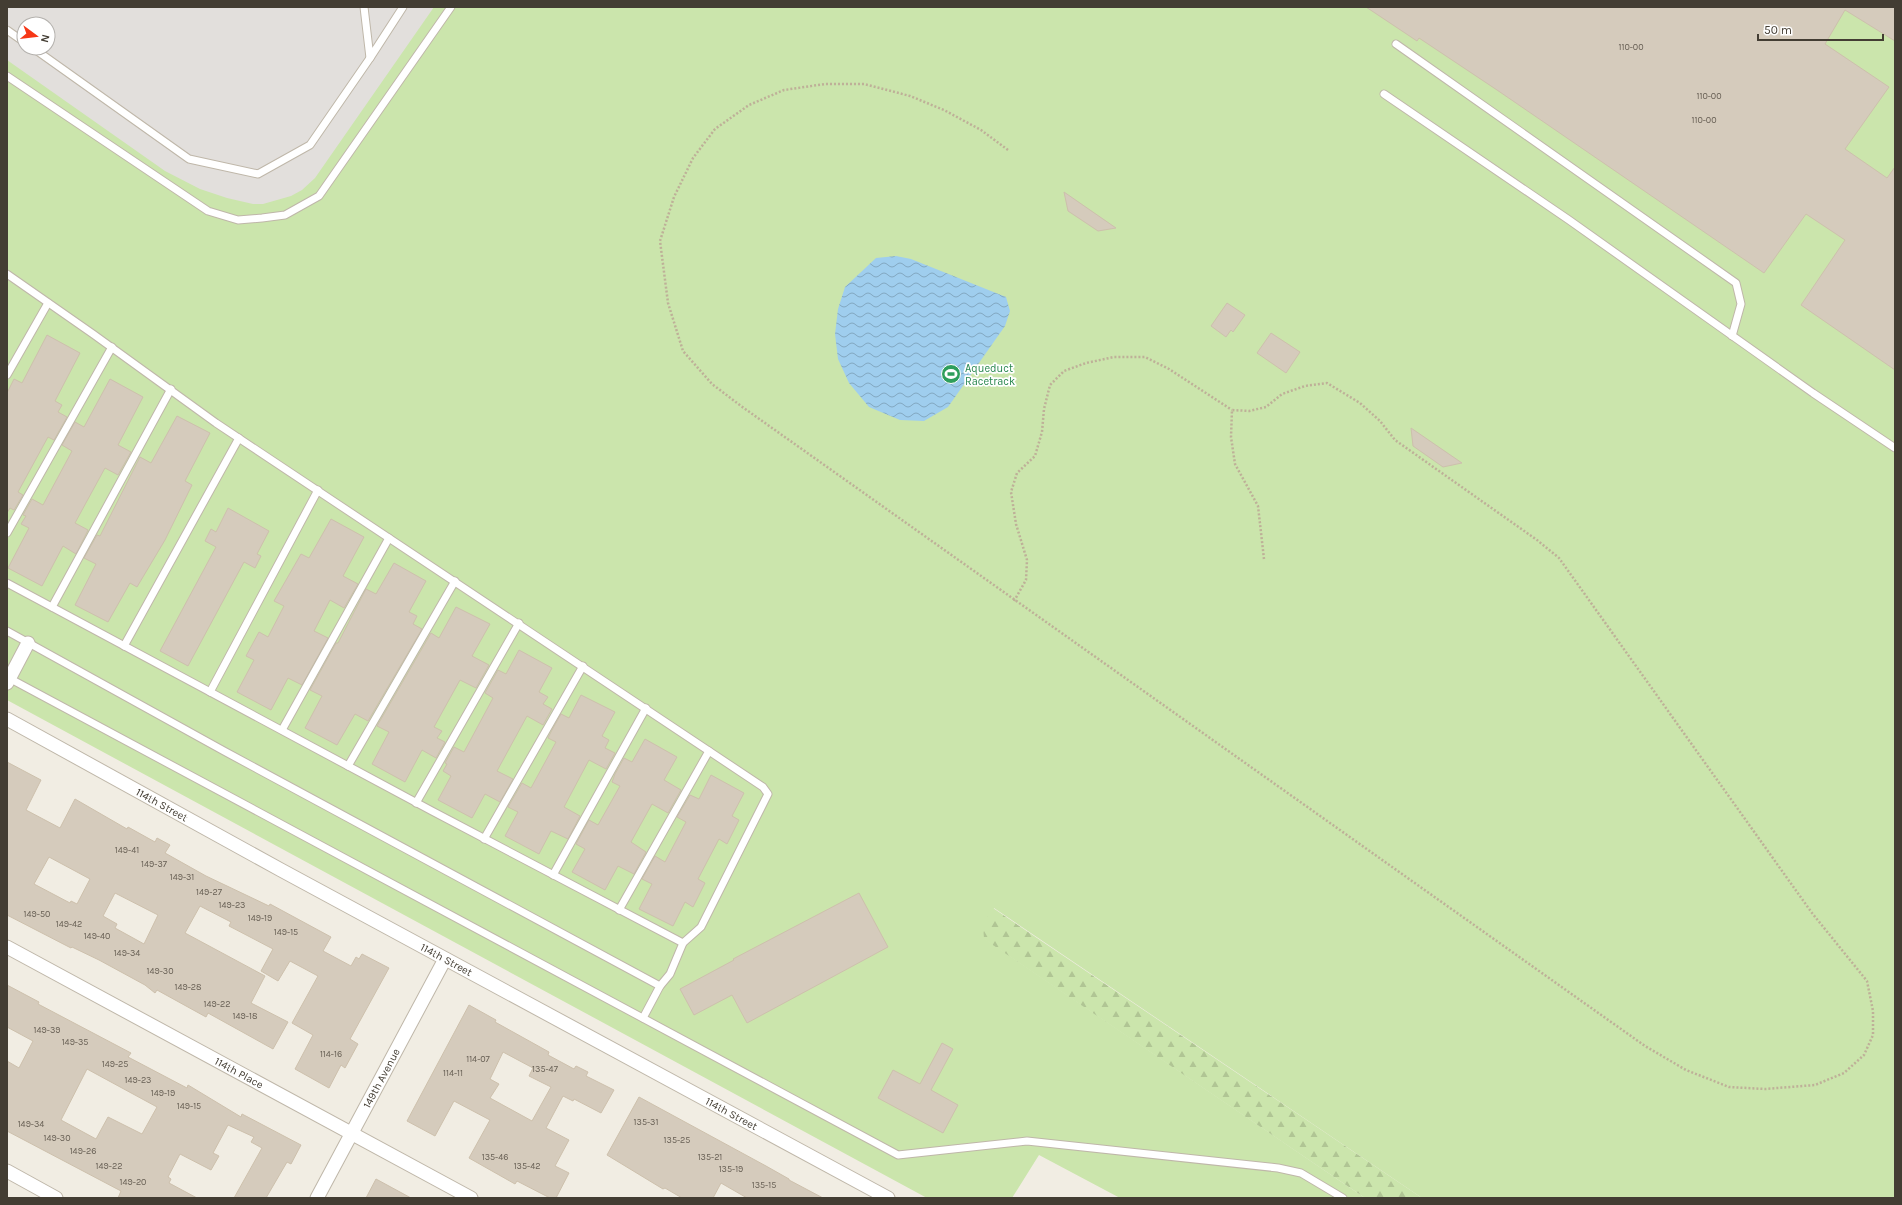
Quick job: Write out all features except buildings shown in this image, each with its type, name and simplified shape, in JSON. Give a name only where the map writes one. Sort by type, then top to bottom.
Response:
[{"type":"street","points":[[8,680],[28,643]]},
{"type":"street","name":"114th Street","points":[[7,719],[281,870],[888,1198]]},
{"type":"street","name":"114th Place","points":[[7,947],[471,1198]]},
{"type":"street","name":"149th Avenue","points":[[317,1198],[445,959]]},
{"type":"street","points":[[7,1171],[56,1198]]},
{"type":"lane","points":[[364,7],[370,58]]},
{"type":"lane","points":[[44,56],[189,159],[258,174],[310,145],[403,7]]},
{"type":"lane","points":[[7,76],[208,211],[238,220],[285,215],[320,196],[451,7]]},
{"type":"lane","points":[[7,30],[16,36]]},
{"type":"lane","points":[[1396,44],[1736,283],[1740,304],[1732,336]]},
{"type":"lane","points":[[1384,94],[1569,220],[1732,336],[1895,448]]},
{"type":"lane","points":[[7,274],[239,438],[519,623],[763,787],[768,794],[701,927],[683,943],[680,954],[670,974],[660,986],[643,1018]]},
{"type":"lane","points":[[7,375],[48,303]]},
{"type":"lane","points":[[7,533],[112,347]]},
{"type":"lane","points":[[52,607],[170,389]]},
{"type":"lane","points":[[124,646],[239,438]]},
{"type":"lane","points":[[210,692],[318,490]]},
{"type":"lane","points":[[282,730],[389,538]]},
{"type":"lane","points":[[348,766],[455,581]]},
{"type":"lane","points":[[7,583],[416,803],[683,943]]},
{"type":"lane","points":[[416,803],[519,623]]},
{"type":"lane","points":[[7,631],[230,755],[660,986]]},
{"type":"lane","points":[[484,839],[583,666]]},
{"type":"lane","points":[[8,680],[898,1155],[1027,1141],[1278,1168],[1301,1173],[1343,1198]]},
{"type":"lane","points":[[553,875],[646,708]]},
{"type":"lane","points":[[619,910],[709,751]]},
{"type":"path","points":[[1008,150],[981,130],[944,110],[910,96],[864,84],[825,84],[784,90],[749,105],[716,129],[693,158],[674,197],[660,241],[668,303],[683,352],[712,384],[1014,601],[1645,1046],[1686,1070],[1729,1087],[1765,1089],[1815,1085],[1844,1073],[1864,1055],[1873,1035],[1873,1012],[1867,981],[1812,913],[1559,558],[1537,540],[1395,440],[1380,421],[1360,403],[1327,383],[1305,386],[1282,394],[1266,407],[1248,412],[1232,410],[1169,369],[1145,357],[1114,357],[1086,363],[1064,371],[1050,385],[1044,409],[1042,432],[1034,456],[1017,472],[1011,492],[1016,524],[1027,560],[1026,580],[1014,601]]},
{"type":"path","points":[[1232,410],[1231,437],[1235,464],[1258,506],[1264,559]]},
{"type":"green space","name":"Aqueduct Racetrack","points":[[7,7],[1895,7],[1895,1198],[1422,1198],[994,908],[985,939],[1365,1198],[1120,1198],[1039,1155],[1012,1198],[927,1198],[7,700]]},
{"type":"green space","points":[[993,908],[1422,1198],[1365,1198],[984,939],[983,924]]},
{"type":"shaded area","points":[[7,7],[434,7],[315,178],[302,190],[291,196],[263,204],[253,204],[227,198],[200,189],[165,171],[7,60]]},
{"type":"water","points":[[896,256],[911,259],[1006,297],[1010,311],[1005,326],[948,407],[924,421],[900,420],[869,407],[849,383],[838,359],[835,334],[838,309],[845,287],[876,258]]},
{"type":"place","name":"Aqueduct Racetrack","points":[[951,374]]}]
